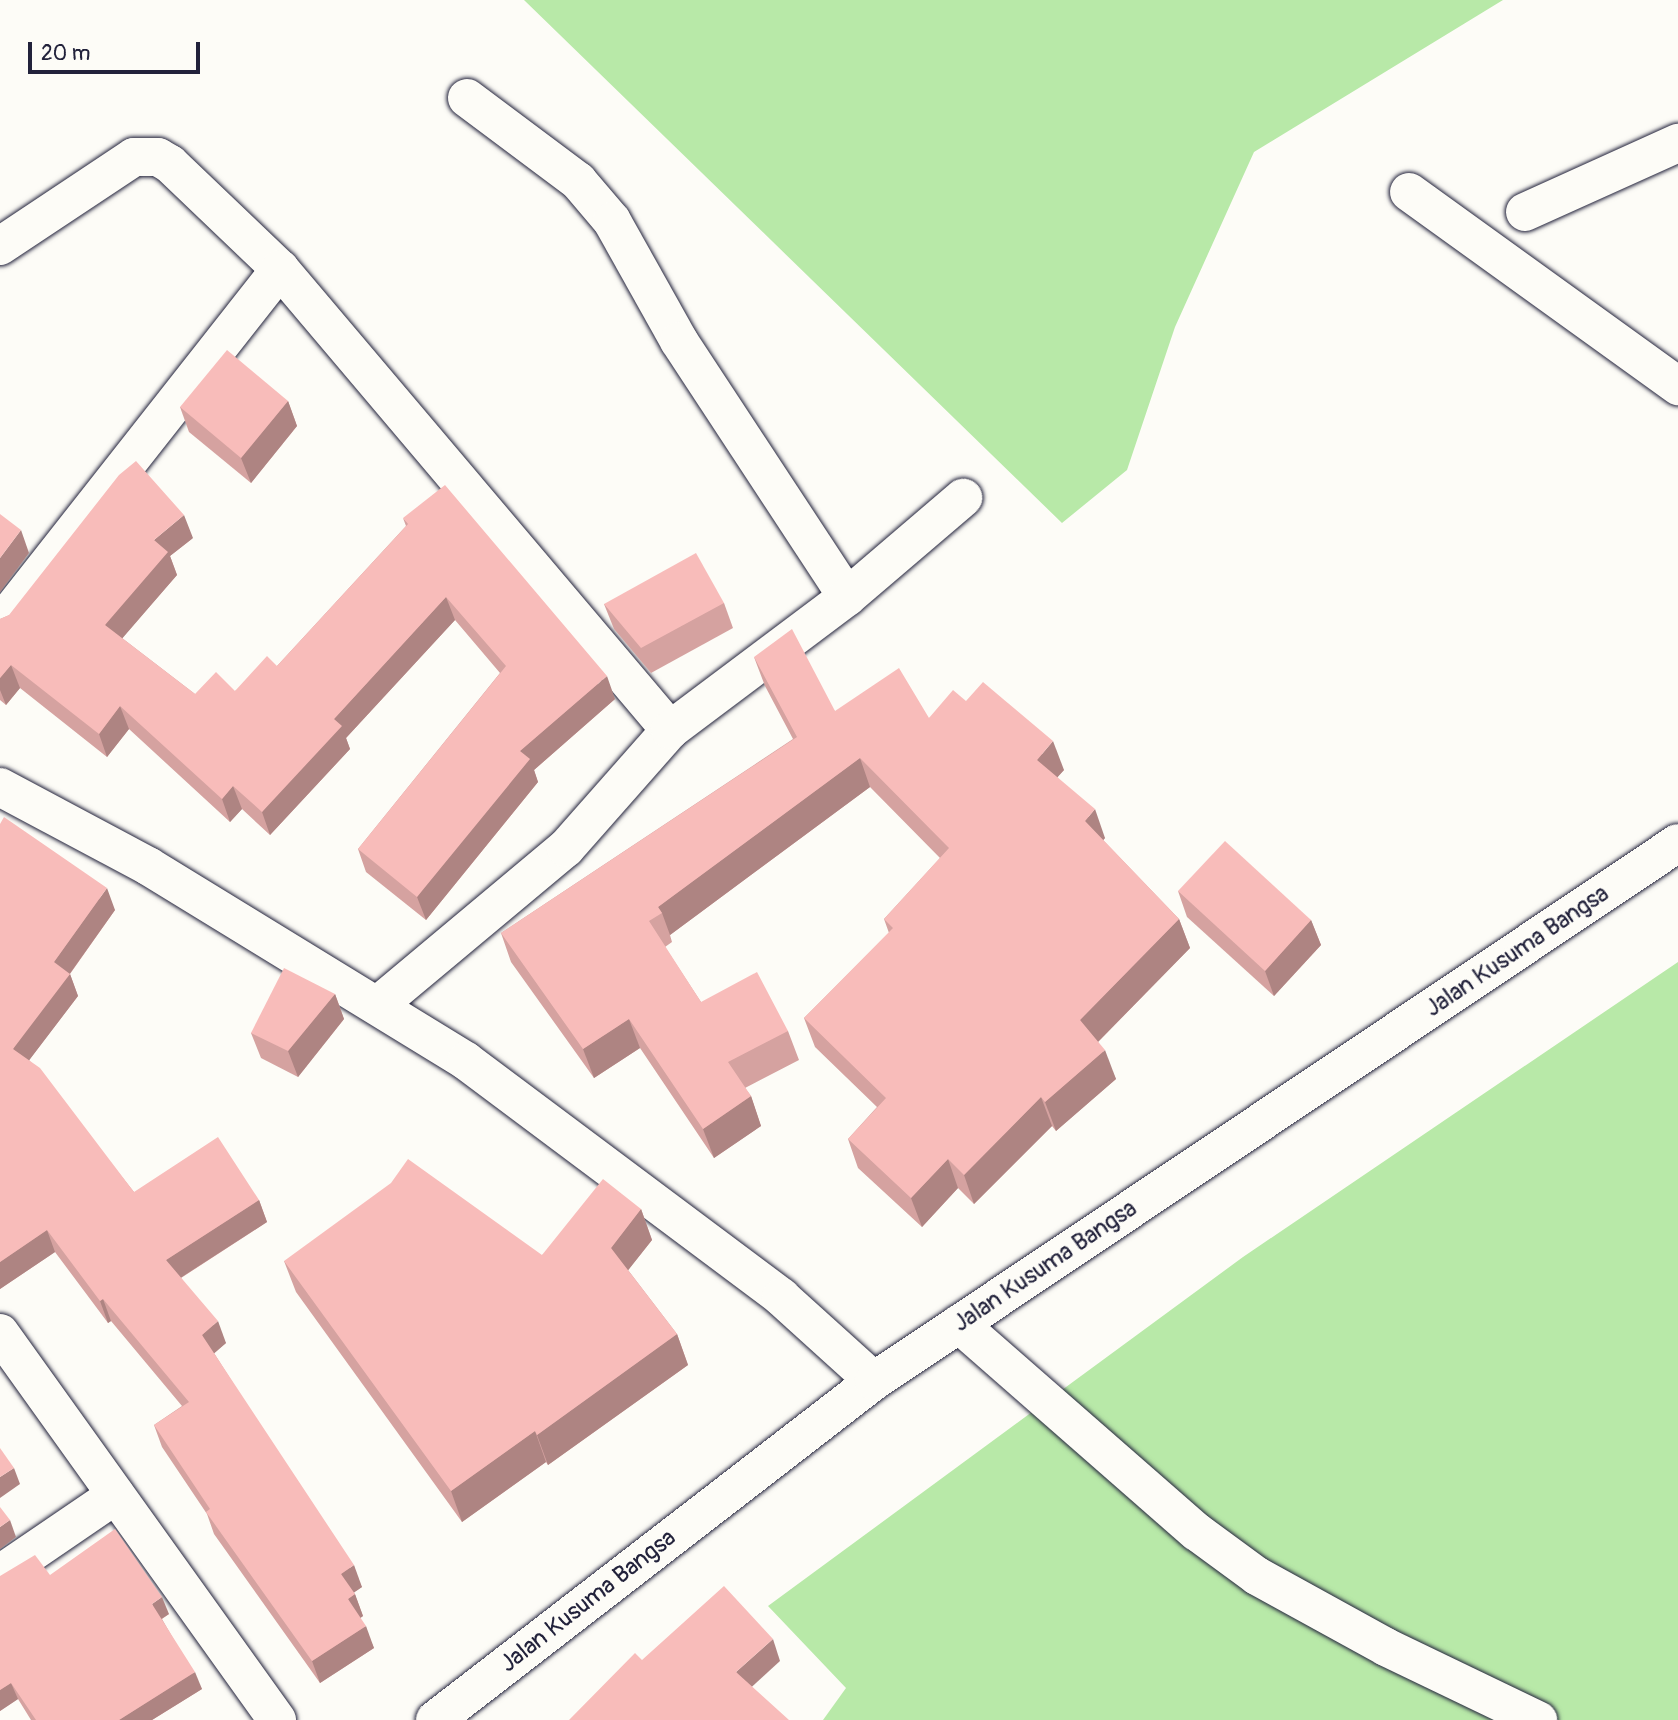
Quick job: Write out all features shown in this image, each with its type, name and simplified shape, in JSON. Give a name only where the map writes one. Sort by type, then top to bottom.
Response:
[{"type":"street","points":[[467,98],[578,181],[612,221],[679,341],[847,597]]},
{"type":"street","points":[[1525,212],[1678,143]]},
{"type":"street","points":[[0,246],[143,155],[170,164],[280,269],[670,730]]},
{"type":"street","points":[[1409,191],[1678,386]]},
{"type":"street","points":[[0,625],[280,269]]},
{"type":"street","points":[[378,1004],[566,848],[670,730],[847,597],[963,498]]},
{"type":"street","points":[[0,787],[148,866],[378,1004],[466,1061],[681,1219],[781,1297],[874,1381]]},
{"type":"street","name":"Jalan Kusuma Bangsa","points":[[435,1720],[874,1381],[1678,843]]},
{"type":"street","points":[[959,1324],[1197,1532],[1257,1576],[1386,1647],[1538,1720]]},
{"type":"street","points":[[0,1334],[277,1720]]},
{"type":"street","points":[[0,1574],[116,1494]]},
{"type":"green space","points":[[524,0],[1503,0],[1254,152],[1175,327],[1127,470],[1062,523]]},
{"type":"green space","points":[[1678,962],[1678,1720],[823,1720],[846,1688],[768,1606],[1243,1257]]},
{"type":"building","points":[[227,350],[288,401],[241,458],[180,407]]},
{"type":"building","points":[[136,461],[184,515],[154,540],[168,552],[105,625],[195,694],[216,672],[235,691],[267,656],[277,666],[408,524],[403,518],[445,485],[607,676],[520,751],[530,759],[417,897],[358,849],[506,666],[446,597],[334,719],[342,726],[262,812],[233,786],[222,799],[120,706],[99,734],[11,665],[0,678],[0,619],[9,615],[119,475]]},
{"type":"building","points":[[0,514],[21,530],[0,558]]},
{"type":"building","points":[[696,553],[724,603],[641,648],[604,604]]},
{"type":"building","points":[[792,629],[835,711],[899,668],[929,718],[953,690],[966,701],[983,682],[1053,741],[1037,760],[1095,809],[1085,821],[1179,919],[1080,1020],[1105,1050],[1045,1102],[1041,1097],[964,1175],[948,1159],[911,1198],[848,1139],[886,1098],[804,1018],[893,928],[884,919],[949,848],[860,758],[658,907],[662,913],[649,921],[701,1002],[757,972],[788,1031],[728,1062],[751,1096],[703,1129],[629,1019],[583,1049],[501,933],[797,737],[754,657]]},
{"type":"building","points":[[4,817],[107,888],[54,962],[70,974],[13,1049],[40,1068],[134,1192],[218,1137],[259,1200],[166,1260],[218,1321],[202,1335],[354,1565],[341,1574],[355,1594],[348,1599],[366,1626],[312,1661],[206,1512],[210,1509],[154,1425],[189,1402],[103,1299],[100,1301],[47,1230],[0,1262],[0,824]]},
{"type":"building","points":[[1225,841],[1311,920],[1265,971],[1178,891]]},
{"type":"building","points":[[284,968],[335,994],[288,1051],[251,1033]]},
{"type":"building","points":[[408,1159],[542,1255],[603,1179],[641,1209],[611,1248],[677,1334],[537,1435],[535,1431],[451,1491],[284,1261],[391,1183]]},
{"type":"building","points":[[0,1448],[14,1468],[0,1477]]},
{"type":"building","points":[[0,1507],[10,1520],[0,1527]]},
{"type":"building","points":[[115,1529],[162,1597],[152,1604],[195,1672],[119,1720],[36,1720],[11,1683],[0,1690],[0,1576],[35,1555],[50,1575]]},
{"type":"building","points":[[724,1586],[773,1639],[736,1672],[789,1720],[569,1720],[635,1653],[642,1660]]}]
